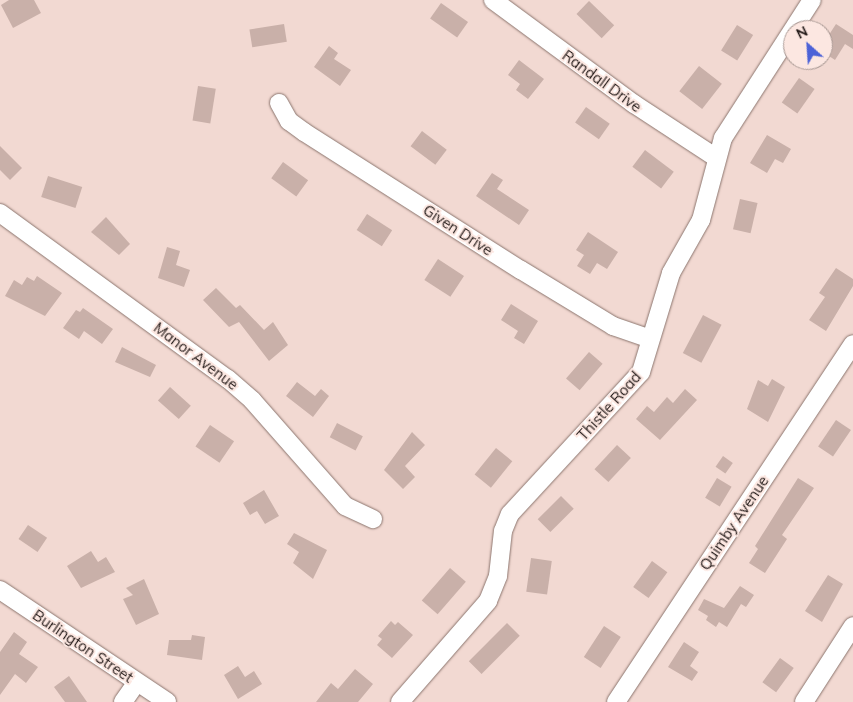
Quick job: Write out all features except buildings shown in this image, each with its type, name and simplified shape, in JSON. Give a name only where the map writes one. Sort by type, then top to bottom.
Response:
[{"type":"street","name":"Randall Drive","points":[[493,0],[634,104],[715,158]]},
{"type":"street","name":"Thistle Road","points":[[400,702],[490,598],[498,576],[503,531],[510,514],[638,376],[671,273],[701,220],[715,158],[733,121],[812,0]]},
{"type":"street","name":"Given Drive","points":[[279,103],[289,121],[304,132],[613,326],[650,339]]},
{"type":"street","name":"Manor Avenue","points":[[0,213],[228,379],[252,400],[342,503],[373,519]]},
{"type":"street","name":"Quimby Avenue","points":[[616,702],[853,344]]},
{"type":"street","name":"Burlington Street","points":[[0,590],[166,702]]},
{"type":"street","points":[[804,702],[853,626]]},
{"type":"street","points":[[123,702],[137,682]]}]
